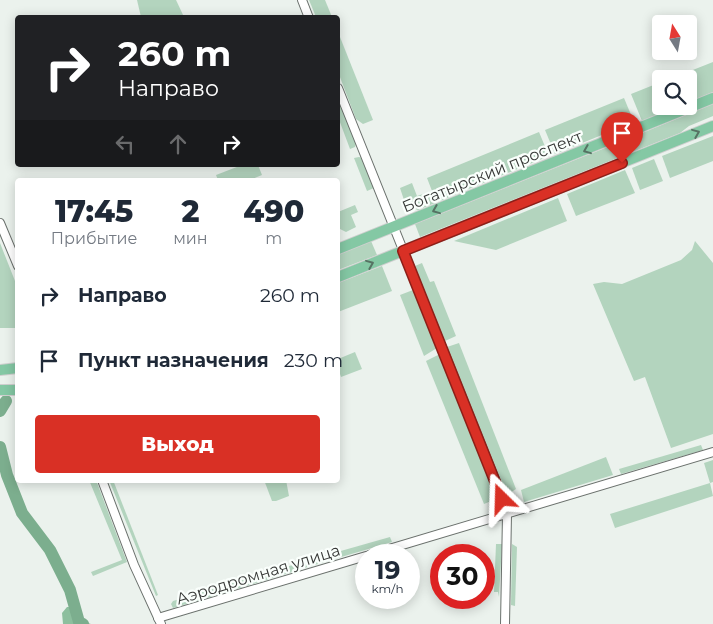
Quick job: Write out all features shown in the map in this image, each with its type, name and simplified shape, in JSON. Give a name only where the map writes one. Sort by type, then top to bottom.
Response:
[{"type":"main road","name":"Богатырский проспект","points":[[340,248],[710,100]]},
{"type":"main road","points":[[340,276],[713,126]]},
{"type":"main road","points":[[0,370],[15,368]]},
{"type":"main road","points":[[0,390],[15,390]]},
{"type":"street","points":[[302,0],[309,15]]},
{"type":"street","points":[[340,93],[506,514],[505,624]]},
{"type":"street","points":[[0,223],[15,259]]},
{"type":"street","name":"Аэродромная улица","points":[[405,544],[713,452]]},
{"type":"street","points":[[103,483],[134,565],[160,621]]},
{"type":"street","name":"Аэродромная улица","points":[[160,621],[355,559]]},
{"type":"green space","points":[[137,0],[176,0],[183,15],[141,15]]},
{"type":"green space","points":[[309,0],[325,0],[331,15],[315,15]]},
{"type":"green space","points":[[340,37],[373,120],[363,124],[356,119],[340,77]]},
{"type":"green space","points":[[713,62],[713,92],[697,99],[697,70],[693,70]]},
{"type":"green space","points":[[652,86],[652,115],[656,115],[642,121],[631,94]]},
{"type":"green space","points":[[624,98],[634,122],[555,154],[545,130]]},
{"type":"green space","points":[[340,102],[356,144],[355,147],[350,149],[340,122]]},
{"type":"green space","points":[[713,104],[713,116],[689,126],[680,133],[625,155],[620,142],[686,115],[697,115],[697,111]]},
{"type":"green space","points":[[539,132],[549,156],[418,210],[406,206],[400,188],[412,183],[417,196],[432,191],[427,178]]},
{"type":"green space","points":[[713,136],[713,161],[670,178],[662,156]]},
{"type":"green space","points":[[615,144],[620,157],[420,237],[415,224]]},
{"type":"green space","points":[[354,158],[362,158],[374,188],[367,191]]},
{"type":"green space","points":[[654,159],[663,181],[640,190],[632,168]]},
{"type":"green space","points":[[237,167],[259,167],[262,175],[255,178],[217,178],[216,175]]},
{"type":"green space","points":[[625,170],[635,193],[576,216],[567,194]]},
{"type":"green space","points":[[558,198],[567,221],[496,250],[454,241]]},
{"type":"green space","points":[[355,205],[358,212],[351,215],[356,227],[346,232],[340,229],[340,211]]},
{"type":"green space","points":[[371,241],[377,255],[340,269],[340,254]]},
{"type":"green space","points":[[695,241],[713,263],[713,434],[671,448],[645,377],[634,381],[593,284],[604,282],[622,284],[681,260],[692,250]]},
{"type":"green space","points":[[0,243],[15,281],[15,328],[0,328]]},
{"type":"green space","points":[[422,263],[430,282],[434,281],[456,336],[445,341],[415,266]]},
{"type":"green space","points":[[382,266],[392,291],[340,311],[340,282]]},
{"type":"green space","points":[[413,290],[437,348],[424,356],[400,295]]},
{"type":"green space","points":[[459,343],[516,489],[507,495],[447,347]]},
{"type":"green space","points":[[355,352],[362,369],[341,377],[340,358]]},
{"type":"green space","points":[[438,355],[496,499],[484,504],[426,361]]},
{"type":"green space","points":[[701,445],[703,450],[621,474],[619,469]]},
{"type":"green space","points":[[606,457],[613,475],[524,502],[521,490]]},
{"type":"green space","points":[[713,460],[713,482],[710,483],[704,463]]},
{"type":"green space","points":[[90,483],[97,483],[127,562],[93,576],[91,572],[122,560]]},
{"type":"green space","points":[[110,483],[114,483],[158,595],[156,596]]},
{"type":"green space","points":[[265,483],[287,483],[289,496],[272,501]]},
{"type":"green space","points":[[710,483],[713,496],[615,528],[610,514]]},
{"type":"green space","points":[[390,537],[392,542],[385,544],[365,544]]},
{"type":"green space","points":[[496,544],[502,544],[499,597],[498,592],[495,592]]},
{"type":"green space","points":[[512,544],[517,547],[515,606],[511,605]]},
{"type":"green space","points":[[355,547],[355,553],[304,568],[302,562]]},
{"type":"green space","points":[[296,564],[299,570],[173,608],[171,604],[173,601]]},
{"type":"green space","points":[[67,607],[75,607],[79,610],[82,621],[91,624],[63,624],[62,613]]},
{"type":"waterway","points":[[0,411],[6,401]]},
{"type":"waterway","points":[[0,447],[7,475],[22,513],[50,550],[70,590],[79,622],[83,624]]},
{"type":"route","points":[[502,499],[403,251],[622,163]]}]
